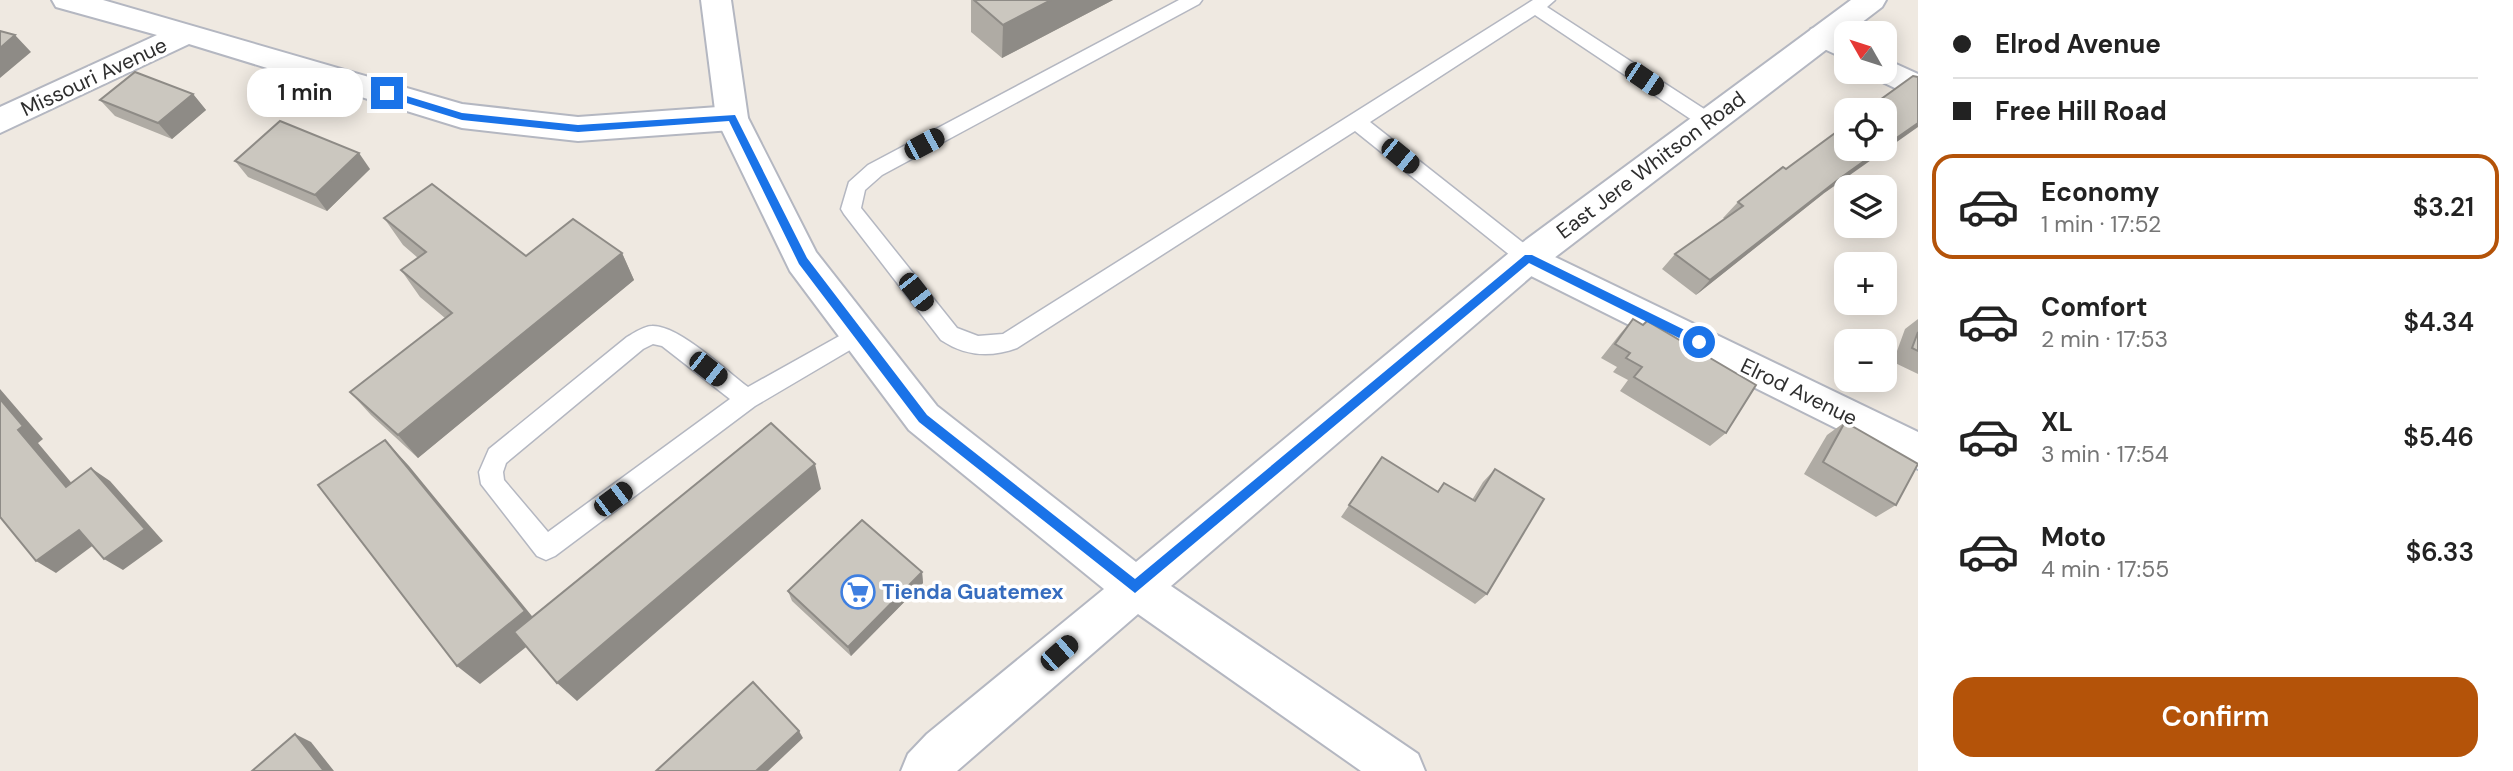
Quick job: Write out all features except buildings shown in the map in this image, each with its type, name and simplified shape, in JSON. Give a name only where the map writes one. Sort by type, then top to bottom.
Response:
[{"type":"street","points":[[66,0],[187,33],[462,116],[578,129],[732,118]]},
{"type":"street","points":[[716,0],[732,118],[803,261],[923,418],[1135,587],[1401,771]]},
{"type":"street","name":"East Jere Whitson Road","points":[[1853,21],[1871,0]]},
{"type":"street","name":"Missouri Avenue","points":[[0,121],[187,33]]},
{"type":"street","name":"East Jere Whitson Road","points":[[925,771],[944,751],[1135,587],[1528,258],[1708,121],[1834,43]]},
{"type":"street","points":[[1897,77],[1918,88]]},
{"type":"street","name":"Elrod Avenue","points":[[1528,258],[1918,451]]},
{"type":"lane","points":[[1193,0],[875,170],[856,187],[851,209],[949,334],[961,343],[996,346],[1009,342],[1541,4],[1708,121]]},
{"type":"lane","points":[[1357,122],[1528,258]]},
{"type":"lane","points":[[747,399],[668,338],[652,335],[635,343],[497,456],[491,472],[493,484],[546,548],[747,399],[859,334]]},
{"type":"place","name":"Tienda Guatemex","points":[[858,592]]},
{"type":"route","points":[[387,93],[462,116],[578,129],[732,118],[803,261],[923,418],[1135,587],[1528,258],[1699,342]]}]
